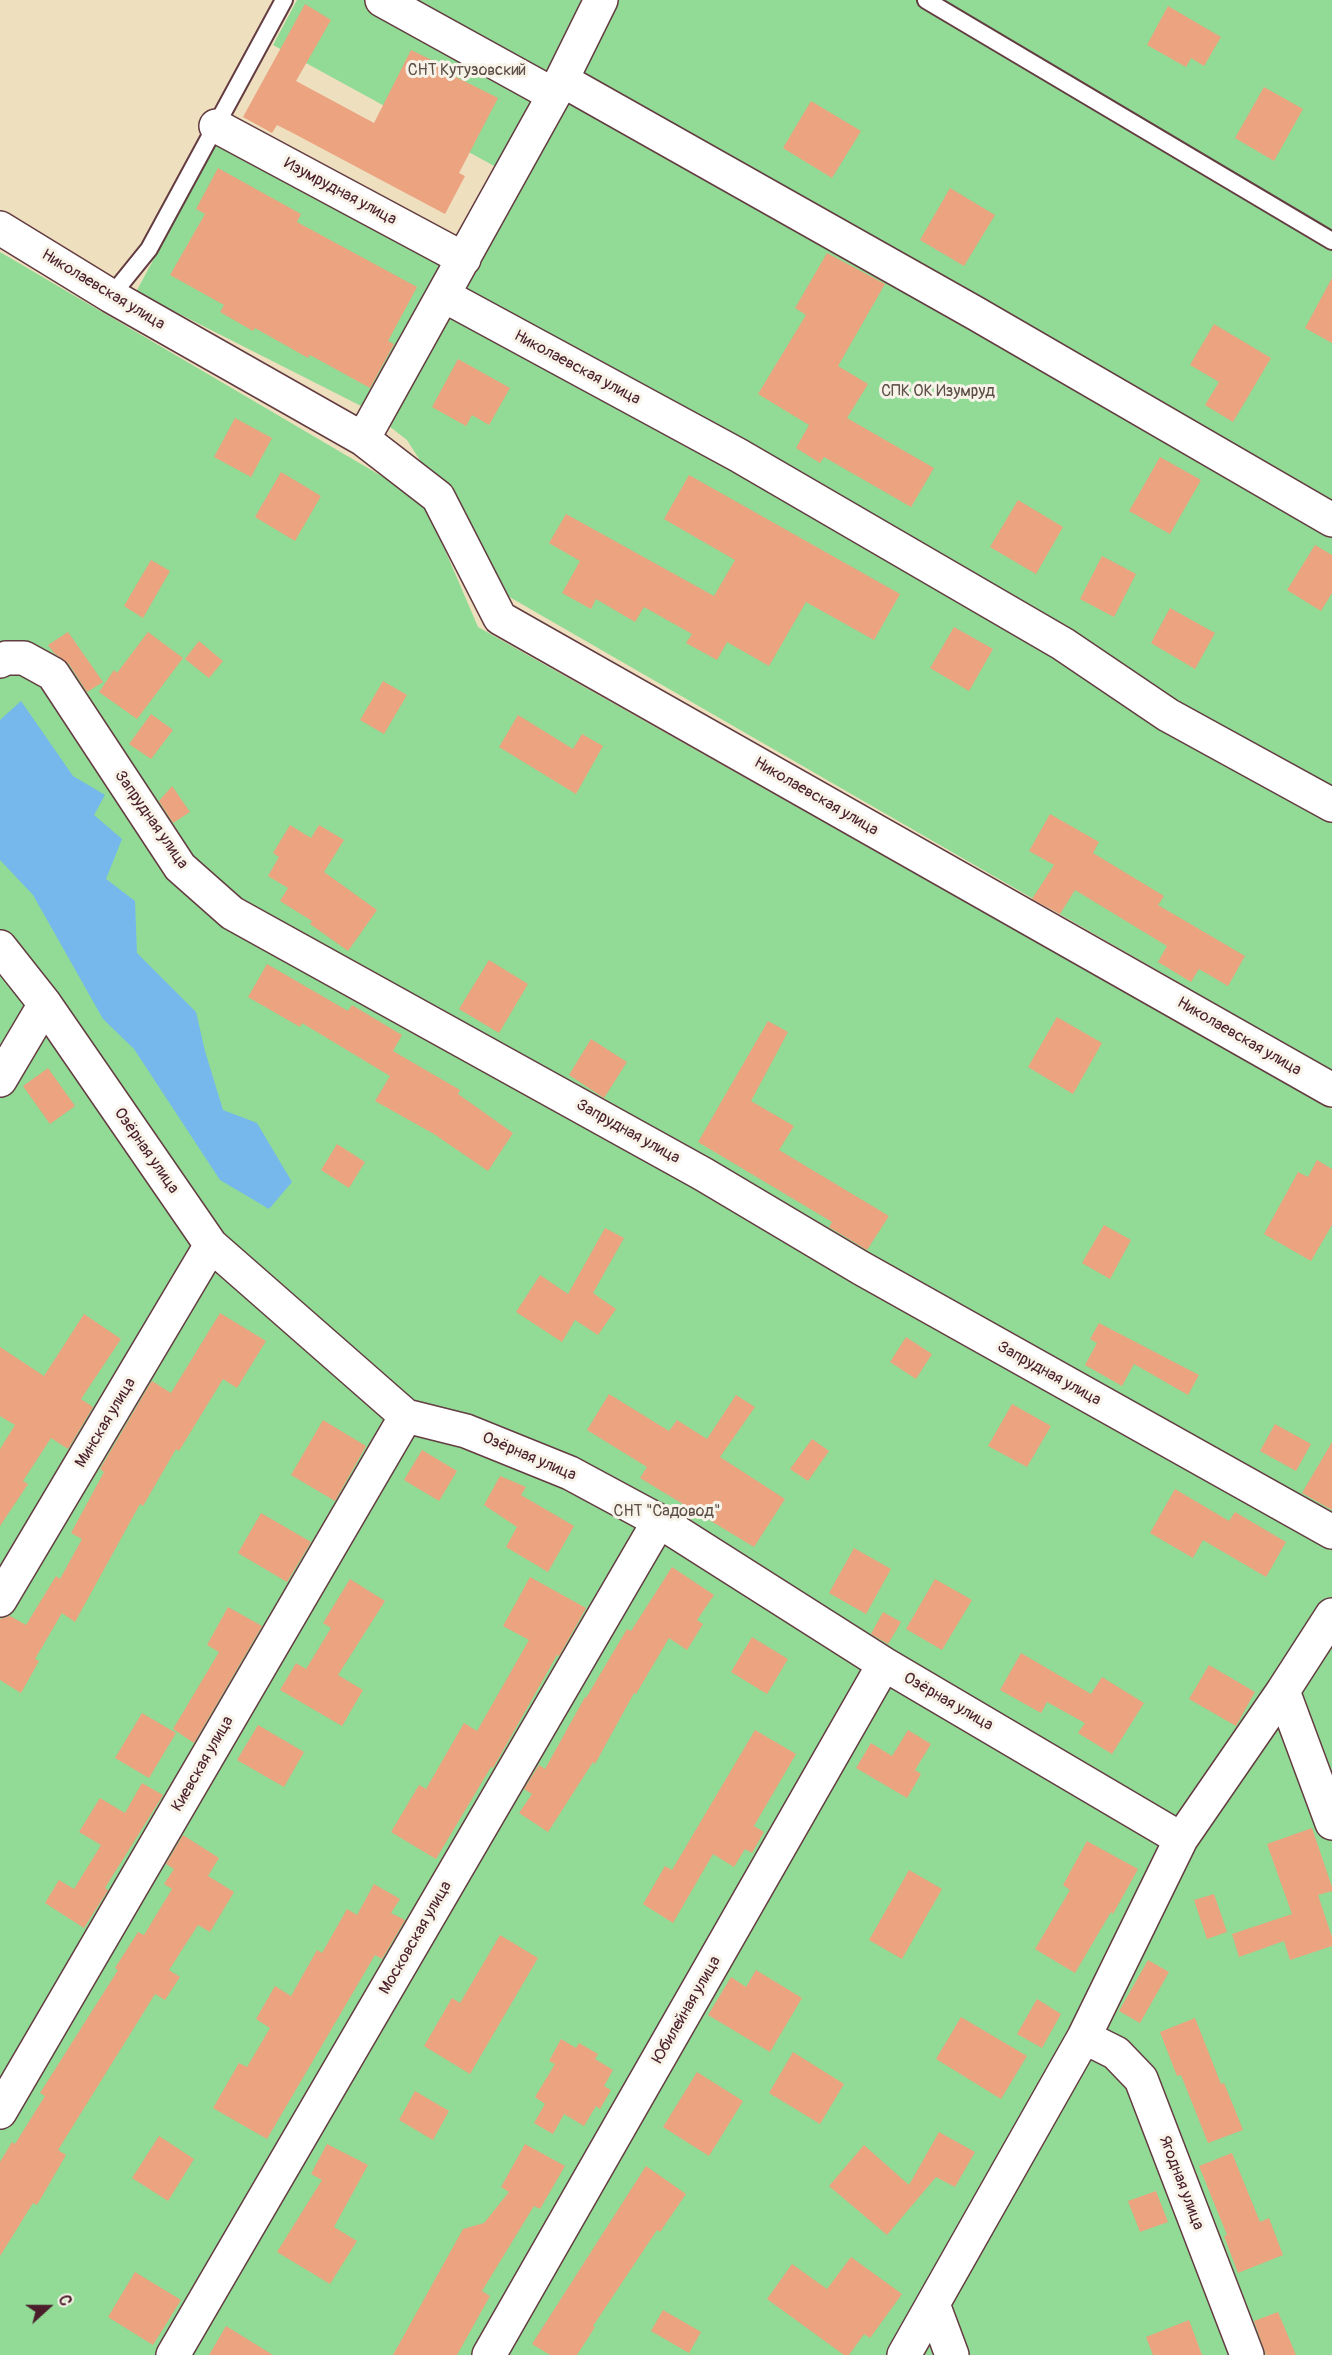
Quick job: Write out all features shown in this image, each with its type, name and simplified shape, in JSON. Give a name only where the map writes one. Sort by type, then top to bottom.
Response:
[{"type":"street","points":[[382,0],[558,88],[975,313],[1332,520]]},
{"type":"street","points":[[363,440],[558,88],[601,0]]},
{"type":"street","name":"Изумрудная улица","points":[[216,126],[464,259]]},
{"type":"street","name":"Николаевская улица","points":[[0,228],[111,296],[363,440],[438,497],[500,618],[1332,1090]]},
{"type":"street","name":"Николаевская улица","points":[[443,296],[738,454],[1063,644],[1168,715],[1332,805]]},
{"type":"street","name":"Запрудная улица","points":[[0,661],[6,658],[24,658],[53,674],[180,867],[232,913],[703,1174],[861,1268],[1332,1532]]},
{"type":"street","name":"Озёрная улица","points":[[0,946],[45,1004],[211,1245],[406,1416],[466,1431],[570,1473],[659,1521],[884,1664],[1180,1839]]},
{"type":"street","points":[[0,1080],[45,1004]]},
{"type":"street","name":"Минская улица","points":[[0,1600],[211,1245]]},
{"type":"street","name":"Киевская улица","points":[[0,2112],[406,1416]]},
{"type":"street","name":"Московская улица","points":[[173,2355],[659,1521]]},
{"type":"street","points":[[904,2355],[1084,2037],[1180,1839],[1283,1691],[1332,1615]]},
{"type":"street","name":"Юбилейная улица","points":[[489,2355],[884,1664]]},
{"type":"street","points":[[1283,1691],[1332,1823]]},
{"type":"street","name":"Ягодная улица","points":[[1084,2037],[1116,2053],[1141,2079],[1246,2355]]},
{"type":"street","points":[[933,2304],[952,2355]]},
{"type":"lane","points":[[111,296],[149,249],[284,0]]},
{"type":"lane","points":[[926,0],[1332,241]]},
{"type":"green space","name":"СНТ Кутузовский","points":[[297,0],[586,0],[496,167],[273,45]]},
{"type":"green space","name":"СПК ОК Изумруд","points":[[618,0],[1332,0],[1332,1071],[506,595],[407,440],[367,409],[136,292],[218,139],[469,275]]},
{"type":"green space","name":"СНТ \"Садовод\"","points":[[0,252],[424,501],[478,627],[1332,1109],[1332,2355],[0,2355]]},
{"type":"water","points":[[21,701],[73,776],[105,795],[94,815],[122,839],[106,879],[135,901],[137,953],[196,1012],[223,1110],[257,1123],[292,1182],[269,1209],[220,1180],[134,1049],[103,1019],[33,895],[0,860],[0,720]]},
{"type":"building","points":[[305,4],[331,20],[296,81],[374,123],[411,50],[444,66],[442,70],[498,98],[459,173],[465,176],[445,214],[277,125],[272,133],[243,117]]},
{"type":"building","points":[[1168,6],[1221,37],[1204,66],[1191,58],[1186,67],[1147,45]]},
{"type":"building","points":[[1264,87],[1303,109],[1274,161],[1235,138]]},
{"type":"building","points":[[811,101],[861,131],[832,178],[783,148]]},
{"type":"building","points":[[218,168],[301,214],[297,222],[417,287],[388,341],[394,344],[370,388],[310,355],[308,358],[255,328],[253,331],[220,312],[224,305],[170,275],[205,214],[196,209]]},
{"type":"building","points":[[950,188],[995,215],[964,266],[920,240]]},
{"type":"building","points":[[827,253],[885,284],[838,366],[868,384],[847,418],[934,468],[911,507],[824,457],[820,463],[796,448],[809,425],[758,394],[806,315],[795,308]]},
{"type":"building","points":[[1332,278],[1332,343],[1305,328]]},
{"type":"building","points":[[1214,324],[1271,358],[1233,422],[1205,405],[1219,382],[1190,365]]},
{"type":"building","points":[[458,359],[510,388],[489,425],[472,415],[466,426],[432,407]]},
{"type":"building","points":[[235,418],[272,438],[251,477],[214,457]]},
{"type":"building","points":[[1160,457],[1201,480],[1170,534],[1129,511]]},
{"type":"building","points":[[281,472],[321,496],[295,541],[255,517]]},
{"type":"building","points":[[689,475],[900,594],[874,640],[806,602],[769,666],[727,642],[717,660],[686,643],[692,634],[644,607],[635,622],[596,599],[591,609],[562,593],[580,561],[549,543],[566,514],[714,596],[735,560],[664,519]]},
{"type":"building","points":[[1018,500],[1063,527],[1036,574],[990,547]]},
{"type":"building","points":[[1315,545],[1332,555],[1332,593],[1321,611],[1287,590]]},
{"type":"building","points":[[1102,556],[1136,574],[1114,617],[1080,599]]},
{"type":"building","points":[[151,560],[170,571],[143,618],[124,606]]},
{"type":"building","points":[[1170,608],[1215,633],[1195,669],[1151,643]]},
{"type":"building","points":[[954,627],[993,649],[969,691],[930,668]]},
{"type":"building","points":[[68,632],[103,682],[87,692],[69,664],[54,653],[48,645]]},
{"type":"building","points":[[148,632],[183,658],[137,719],[99,692],[114,670],[117,673]]},
{"type":"building","points":[[199,641],[223,661],[209,678],[185,659]]},
{"type":"building","points":[[383,681],[407,695],[384,734],[360,720]]},
{"type":"building","points":[[151,714],[173,730],[151,759],[129,744]]},
{"type":"building","points":[[518,715],[573,749],[582,734],[603,746],[576,794],[499,747]]},
{"type":"building","points":[[172,786],[190,812],[173,823],[159,801]]},
{"type":"building","points":[[1050,814],[1099,842],[1093,853],[1164,896],[1158,905],[1245,956],[1228,986],[1199,969],[1191,982],[1158,962],[1167,946],[1075,890],[1060,914],[1032,899],[1054,865],[1029,851]]},
{"type":"building","points":[[290,825],[311,838],[319,825],[344,840],[324,872],[377,910],[348,951],[310,924],[312,921],[280,901],[288,888],[268,876],[279,857],[273,853]]},
{"type":"building","points":[[489,960],[528,984],[499,1033],[459,1009]]},
{"type":"building","points":[[267,964],[348,1011],[352,1005],[402,1035],[393,1051],[460,1090],[458,1094],[513,1133],[488,1171],[434,1134],[375,1101],[390,1076],[302,1023],[300,1027],[248,997]]},
{"type":"building","points":[[1057,1017],[1102,1043],[1073,1094],[1028,1067]]},
{"type":"building","points":[[768,1021],[788,1032],[751,1101],[794,1126],[779,1150],[889,1216],[867,1250],[829,1227],[832,1222],[698,1142]]},
{"type":"building","points":[[591,1039],[627,1062],[604,1098],[569,1075]]},
{"type":"building","points":[[48,1068],[75,1106],[50,1124],[23,1086]]},
{"type":"building","points":[[337,1144],[365,1162],[349,1188],[321,1170]]},
{"type":"building","points":[[1317,1160],[1332,1169],[1332,1225],[1311,1261],[1264,1234],[1298,1172],[1308,1177]]},
{"type":"building","points":[[1104,1225],[1131,1240],[1110,1279],[1082,1263]]},
{"type":"building","points":[[605,1228],[624,1238],[593,1293],[616,1309],[598,1335],[575,1320],[562,1342],[516,1312],[540,1275],[568,1294]]},
{"type":"building","points":[[220,1313],[266,1341],[237,1388],[223,1379],[179,1451],[176,1449],[143,1506],[140,1504],[75,1622],[62,1613],[35,1659],[39,1661],[21,1693],[0,1680],[0,1619],[10,1616],[26,1625],[56,1576],[60,1579],[82,1539],[71,1533],[104,1472],[100,1469],[147,1389],[152,1381],[171,1393]]},
{"type":"building","points":[[84,1314],[121,1339],[81,1399],[93,1407],[68,1449],[51,1438],[23,1481],[28,1484],[0,1526],[0,1449],[15,1425],[0,1416],[0,1347],[44,1376]]},
{"type":"building","points":[[1099,1323],[1199,1375],[1188,1395],[1134,1364],[1122,1386],[1085,1365],[1097,1343],[1090,1339]]},
{"type":"building","points":[[906,1337],[932,1354],[916,1379],[890,1362]]},
{"type":"building","points":[[609,1394],[669,1431],[677,1420],[707,1439],[736,1395],[755,1407],[720,1457],[785,1499],[754,1547],[640,1478],[647,1467],[587,1430]]},
{"type":"building","points":[[1012,1404],[1051,1426],[1027,1467],[988,1446]]},
{"type":"building","points":[[323,1420],[366,1446],[335,1501],[291,1475]]},
{"type":"building","points":[[1275,1424],[1311,1444],[1296,1471],[1260,1451]]},
{"type":"building","points":[[812,1439],[829,1451],[808,1481],[790,1469]]},
{"type":"building","points":[[1332,1442],[1332,1510],[1302,1493]]},
{"type":"building","points":[[422,1450],[457,1471],[439,1501],[404,1480]]},
{"type":"building","points":[[500,1476],[526,1487],[521,1495],[574,1526],[548,1572],[506,1547],[517,1527],[484,1505]]},
{"type":"building","points":[[1175,1489],[1229,1521],[1235,1512],[1286,1542],[1266,1577],[1203,1540],[1193,1558],[1150,1533]]},
{"type":"building","points":[[261,1513],[311,1542],[287,1582],[238,1553]]},
{"type":"building","points":[[854,1548],[891,1569],[866,1614],[829,1593]]},
{"type":"building","points":[[672,1567],[714,1595],[697,1620],[703,1624],[687,1650],[669,1638],[636,1694],[634,1693],[595,1764],[593,1762],[548,1832],[519,1813],[532,1794],[524,1789],[539,1765],[545,1769],[585,1697],[627,1629],[631,1631]]},
{"type":"building","points":[[530,1577],[586,1608],[493,1768],[491,1767],[436,1859],[391,1832],[419,1785],[426,1789],[464,1723],[477,1731],[529,1640],[503,1626]]},
{"type":"building","points":[[350,1579],[385,1601],[338,1675],[363,1690],[342,1726],[280,1690],[296,1663],[306,1669],[331,1628],[323,1623]]},
{"type":"building","points":[[935,1579],[972,1600],[942,1650],[906,1629]]},
{"type":"building","points":[[228,1607],[262,1626],[194,1743],[173,1729],[219,1652],[207,1645]]},
{"type":"building","points":[[883,1612],[901,1622],[888,1644],[871,1634]]},
{"type":"building","points":[[752,1637],[788,1659],[767,1694],[731,1672]]},
{"type":"building","points":[[1021,1653],[1091,1694],[1102,1677],[1144,1703],[1112,1754],[1078,1733],[1085,1723],[1047,1702],[1041,1713],[1000,1690]]},
{"type":"building","points":[[1209,1665],[1255,1692],[1236,1726],[1189,1699]]},
{"type":"building","points":[[142,1713],[176,1733],[149,1778],[115,1758]]},
{"type":"building","points":[[258,1725],[304,1752],[284,1787],[237,1760]]},
{"type":"building","points":[[755,1730],[796,1754],[754,1826],[764,1832],[752,1853],[745,1849],[734,1867],[713,1854],[673,1923],[643,1904],[665,1866],[672,1870]]},
{"type":"building","points":[[908,1730],[931,1744],[915,1770],[921,1774],[907,1798],[856,1768],[871,1743],[892,1756]]},
{"type":"building","points":[[142,1783],[163,1795],[105,1888],[108,1890],[84,1928],[45,1903],[59,1880],[74,1889],[101,1845],[79,1832],[100,1798],[125,1813]]},
{"type":"building","points":[[1312,1828],[1332,1887],[1332,1891],[1318,1895],[1332,1937],[1332,1946],[1290,1960],[1284,1941],[1239,1957],[1232,1934],[1292,1914],[1267,1844]]},
{"type":"building","points":[[183,1835],[219,1858],[208,1876],[234,1892],[210,1932],[198,1925],[169,1970],[180,1977],[165,2000],[155,1994],[58,2150],[66,2155],[37,2205],[33,2203],[0,2256],[0,2162],[12,2142],[15,2144],[45,2096],[40,2093],[118,1970],[115,1968],[138,1932],[144,1935],[172,1889],[164,1884],[174,1869],[166,1864]]},
{"type":"building","points":[[1087,1841],[1138,1869],[1113,1914],[1111,1912],[1075,1973],[1035,1949],[1070,1890],[1063,1885]]},
{"type":"building","points":[[909,1870],[942,1889],[902,1959],[869,1940]]},
{"type":"building","points":[[374,1884],[400,1899],[391,1913],[405,1920],[382,1959],[375,1955],[267,2139],[213,2108],[239,2063],[247,2067],[270,2028],[256,2019],[275,1986],[291,1996],[317,1950],[322,1953],[347,1909],[357,1915]]},
{"type":"building","points":[[1214,1894],[1227,1932],[1207,1939],[1194,1900]]},
{"type":"building","points":[[500,1935],[538,1958],[470,2074],[424,2046],[452,1998],[460,2003]]},
{"type":"building","points":[[1148,1960],[1169,1972],[1140,2023],[1119,2011]]},
{"type":"building","points":[[756,1970],[802,1998],[770,2052],[708,2015],[731,1977],[746,1987]]},
{"type":"building","points":[[1037,1999],[1061,2014],[1042,2048],[1017,2034]]},
{"type":"building","points":[[961,2017],[1027,2056],[1001,2099],[936,2059]]},
{"type":"building","points":[[1195,2018],[1221,2084],[1224,2083],[1243,2130],[1208,2143],[1181,2075],[1177,2076],[1160,2032]]},
{"type":"building","points":[[561,2039],[576,2048],[579,2043],[598,2054],[595,2059],[613,2070],[604,2086],[611,2090],[600,2109],[596,2106],[584,2126],[564,2114],[553,2134],[534,2123],[545,2104],[535,2097],[555,2064],[549,2061]]},
{"type":"building","points":[[793,2052],[844,2084],[820,2124],[769,2093]]},
{"type":"building","points":[[697,2072],[743,2101],[709,2156],[663,2127]]},
{"type":"building","points":[[415,2091],[449,2111],[433,2140],[399,2120]]},
{"type":"building","points":[[939,2132],[975,2152],[955,2187],[936,2177],[887,2235],[829,2186],[864,2145],[909,2185]]},
{"type":"building","points":[[159,2136],[194,2159],[168,2201],[132,2178]]},
{"type":"building","points":[[327,2144],[368,2165],[334,2227],[357,2241],[330,2284],[277,2252],[322,2180],[311,2174]]},
{"type":"building","points":[[525,2144],[565,2166],[540,2209],[534,2206],[482,2291],[490,2296],[457,2355],[393,2355],[463,2229],[484,2223],[509,2192],[501,2187]]},
{"type":"building","points":[[1232,2153],[1260,2222],[1269,2218],[1283,2255],[1238,2273],[1224,2236],[1227,2235],[1199,2166]]},
{"type":"building","points":[[646,2166],[686,2194],[660,2232],[657,2230],[593,2326],[595,2327],[577,2355],[550,2355],[532,2344]]},
{"type":"building","points":[[1156,2191],[1168,2222],[1140,2232],[1128,2201]]},
{"type":"building","points":[[851,2257],[902,2294],[870,2338],[864,2334],[849,2355],[844,2355],[767,2299],[792,2264],[827,2289]]},
{"type":"building","points":[[135,2272],[181,2300],[153,2345],[108,2317]]},
{"type":"building","points":[[663,2310],[701,2332],[689,2353],[651,2331]]},
{"type":"building","points":[[1278,2312],[1296,2355],[1266,2355],[1254,2321]]},
{"type":"building","points":[[1189,2320],[1202,2355],[1153,2355],[1146,2337]]},
{"type":"building","points":[[226,2326],[273,2355],[209,2355]]}]
